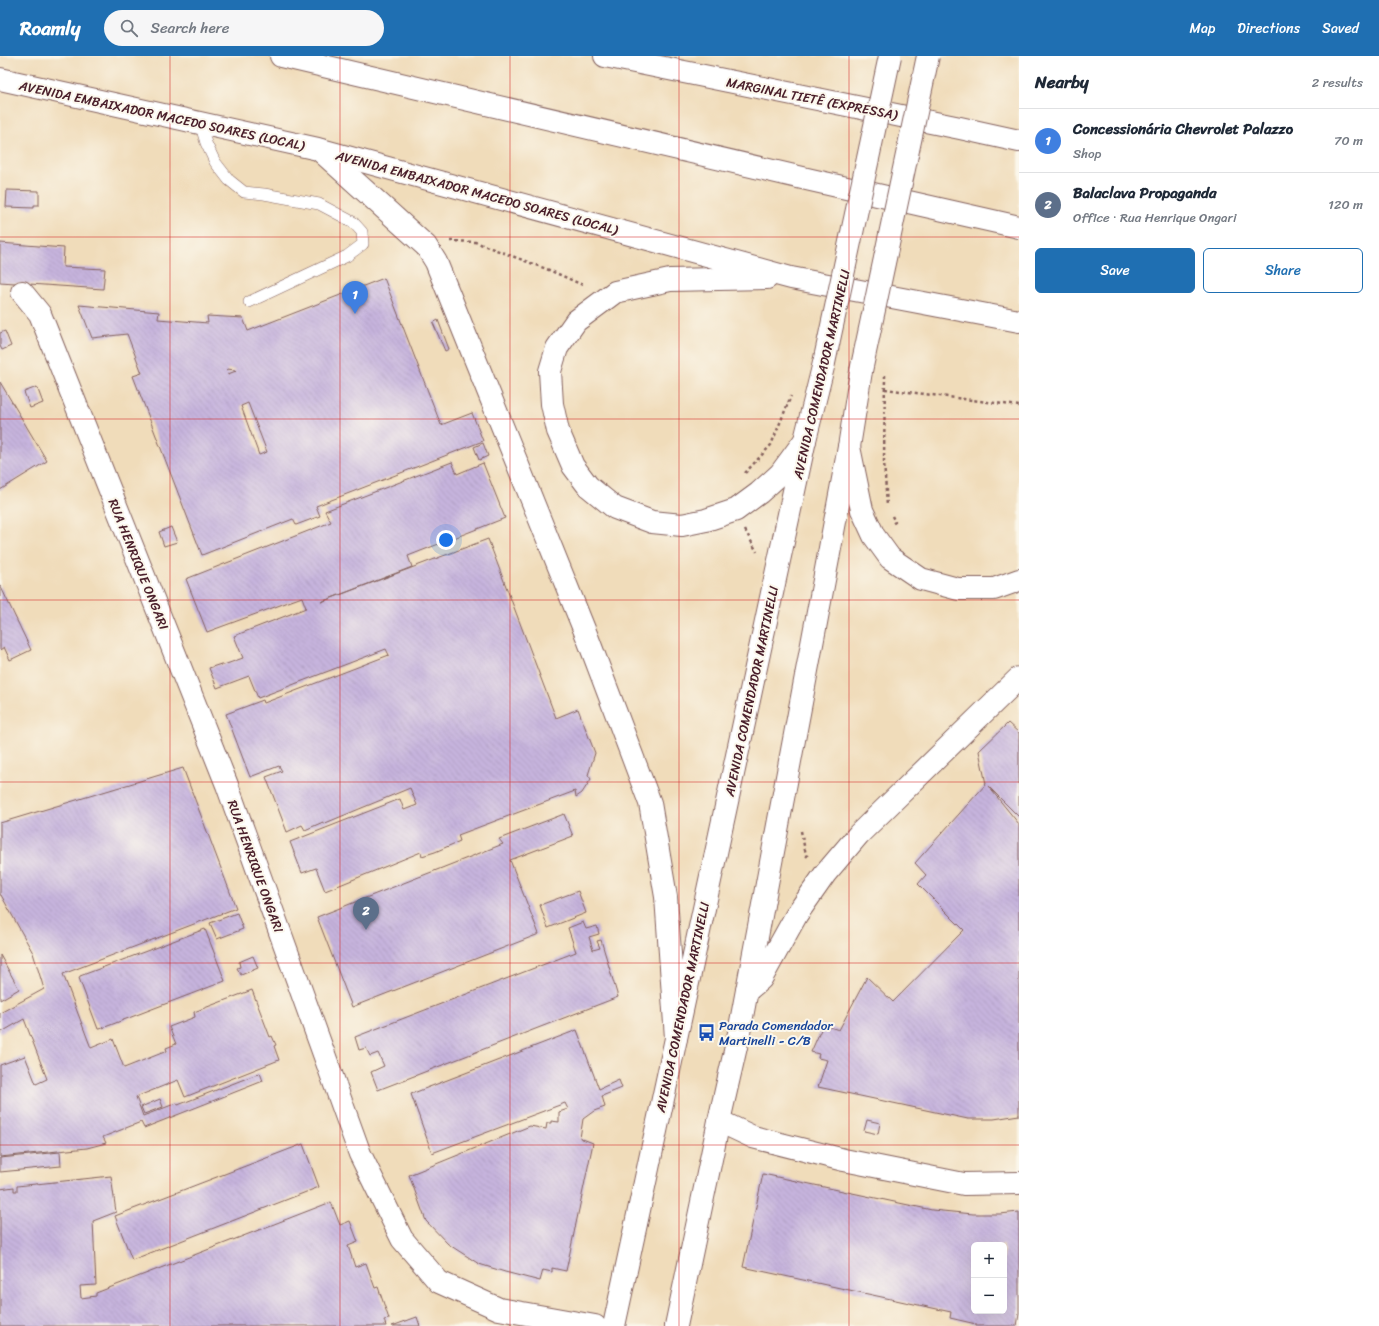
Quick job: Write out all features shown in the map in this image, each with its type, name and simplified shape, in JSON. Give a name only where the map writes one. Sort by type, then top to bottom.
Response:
[{"type":"main road","points":[[281,56],[944,211],[1019,227]]},
{"type":"main road","name":"MARGINAL TIETÊ (EXPRESSA)","points":[[605,56],[1019,141]]},
{"type":"main road","name":"AVENIDA COMENDADOR MARTINELLI","points":[[614,1326],[805,440],[824,363],[890,56]]},
{"type":"main road","points":[[676,1326],[747,991],[861,371],[928,56]]},
{"type":"main road","name":"AVENIDA EMBAIXADOR MACEDO SOARES (LOCAL)","points":[[0,79],[318,149],[791,278],[952,309],[1019,320]]},
{"type":"main road","points":[[318,149],[426,246],[436,262],[579,617],[650,803],[666,897],[676,1038]]},
{"type":"main road","points":[[791,278],[670,280],[615,292],[576,321],[557,348],[550,371],[552,404],[558,431],[574,466],[588,486],[614,508],[652,522],[682,525],[706,520],[736,510],[759,493],[780,474],[805,440]]},
{"type":"main road","name":"RUA HENRIQUE ONGARI","points":[[22,292],[40,314],[227,785],[360,1154],[402,1239],[439,1282],[499,1309],[595,1326]]},
{"type":"main road","points":[[848,447],[862,510],[874,536],[890,558],[921,579],[958,589],[994,589],[1019,580]]},
{"type":"main road","points":[[747,991],[761,979],[797,914],[825,874],[859,834],[1019,678]]},
{"type":"main road","points":[[719,1121],[753,1137],[851,1161],[964,1184],[1019,1182]]},
{"type":"lane","points":[[200,123],[206,143],[215,162],[229,180],[244,192],[319,204],[353,222],[362,232],[363,244],[346,256],[249,302]]},
{"type":"path","points":[[426,246],[452,241],[475,242],[549,270],[586,286],[603,300]]},
{"type":"path","points":[[895,522],[887,506],[884,461],[885,389],[1019,406]]},
{"type":"path","points":[[744,473],[771,445],[792,393]]},
{"type":"building","points":[[7,190],[39,191],[39,205],[34,205],[34,208],[6,207]]},
{"type":"building","points":[[0,243],[64,248],[63,267],[105,269],[103,289],[0,282]]},
{"type":"building","points":[[384,278],[441,425],[472,413],[483,441],[316,506],[320,516],[296,525],[293,519],[202,555],[133,376],[142,373],[127,334],[92,338],[79,305],[159,312],[158,319],[208,323],[207,316],[243,318],[248,331]],"holes":[[[227,369],[235,370],[236,371],[228,374]],[[248,403],[267,452],[259,455],[241,406]]]},
{"type":"building","points":[[438,320],[449,349],[445,351],[433,323]]},
{"type":"building","points":[[5,331],[11,346],[2,350],[0,346],[0,333]]},
{"type":"building","points":[[0,382],[47,461],[0,490]]},
{"type":"building","points":[[37,387],[43,403],[30,408],[24,392]]},
{"type":"building","points":[[483,443],[488,456],[479,460],[474,447]]},
{"type":"building","points":[[452,462],[457,474],[483,463],[505,518],[408,556],[412,567],[321,602],[488,539],[556,718],[578,709],[595,753],[588,775],[591,779],[582,793],[576,797],[575,791],[458,835],[460,841],[435,852],[422,856],[421,852],[325,891],[316,868],[302,873],[290,842],[400,799],[404,810],[417,805],[410,788],[323,824],[323,822],[305,830],[302,825],[287,832],[266,777],[282,771],[279,766],[250,777],[226,714],[263,700],[264,703],[389,655],[386,649],[258,698],[249,676],[217,688],[209,668],[221,664],[221,666],[243,658],[234,636],[306,608],[302,597],[207,632],[186,579],[331,522],[325,511]]},
{"type":"building","points":[[171,527],[177,542],[164,546],[159,532]]},
{"type":"building","points":[[0,585],[31,650],[10,660],[4,647],[0,650]]},
{"type":"building","points":[[1008,723],[1019,733],[1019,817],[988,786],[1019,824],[1019,1115],[994,1119],[968,1119],[818,1087],[827,1060],[818,1058],[819,1054],[811,1052],[823,1025],[839,1030],[867,977],[893,1002],[964,930],[918,884],[926,875],[915,863],[986,784],[979,751]]},
{"type":"building","points":[[183,768],[236,908],[63,974],[91,1048],[113,1039],[124,1068],[167,1051],[166,1048],[176,1044],[169,1027],[195,1017],[194,1012],[252,990],[270,1037],[272,1036],[276,1045],[274,1046],[279,1060],[185,1097],[178,1080],[136,1097],[143,1116],[177,1103],[178,1105],[260,1073],[263,1081],[144,1128],[141,1122],[103,1137],[106,1143],[87,1148],[0,1157],[0,1065],[25,1056],[36,1084],[47,1079],[24,1019],[0,1033],[0,1013],[44,989],[33,953],[0,895],[0,823]]},
{"type":"building","points":[[564,814],[573,836],[510,860],[539,934],[352,1007],[317,917],[503,844],[499,839]]},
{"type":"building","points":[[578,891],[586,913],[548,928],[540,905]]},
{"type":"building","points":[[237,913],[243,929],[217,939],[210,923]]},
{"type":"building","points":[[583,922],[586,929],[597,926],[599,934],[589,937],[593,950],[600,948],[597,941],[601,940],[618,997],[378,1090],[371,1072],[384,1066],[378,1053],[370,1056],[366,1048],[359,1050],[355,1037],[576,952],[568,928]]},
{"type":"building","points":[[205,929],[225,981],[98,1029],[79,978],[80,976]]},
{"type":"building","points":[[0,955],[19,989],[0,1000]]},
{"type":"building","points":[[253,956],[258,968],[241,975],[237,968],[240,967],[239,962]]},
{"type":"building","points":[[577,1030],[599,1089],[619,1080],[622,1088],[602,1096],[605,1107],[594,1111],[583,1119],[580,1138],[593,1143],[566,1271],[552,1268],[552,1272],[543,1270],[540,1281],[479,1264],[448,1244],[426,1221],[409,1175],[530,1126],[546,1129],[547,1123],[551,1123],[551,1121],[559,1122],[559,1112],[568,1109],[565,1103],[432,1153],[411,1094]]},
{"type":"building","points":[[160,1099],[163,1107],[144,1114],[141,1107]]},
{"type":"building","points":[[867,1120],[880,1123],[878,1134],[864,1131]]},
{"type":"building","points":[[303,1144],[319,1187],[132,1260],[115,1216]]},
{"type":"building","points":[[60,1152],[61,1166],[0,1172],[0,1158]]},
{"type":"building","points":[[763,1174],[932,1210],[973,1214],[1019,1212],[1019,1314],[1017,1326],[976,1326],[976,1324],[950,1318],[951,1312],[743,1267]]},
{"type":"building","points":[[111,1176],[116,1212],[93,1221],[96,1285],[80,1286],[81,1298],[96,1296],[96,1293],[331,1202],[340,1225],[350,1221],[358,1242],[348,1246],[355,1267],[366,1263],[375,1288],[378,1287],[389,1319],[384,1320],[386,1326],[0,1326],[0,1189],[14,1187],[14,1191],[17,1191],[17,1186]]},
{"type":"building","points":[[417,1317],[420,1326],[392,1326]]},
{"type":"place","name":"Concessionária Chevrolet Palazzo","points":[[355,314]]},
{"type":"place","name":"Balaclava Propaganda","points":[[366,930]]},
{"type":"place","name":"Parada Comendador Martinelli - C/B","points":[[706,1032]]}]
